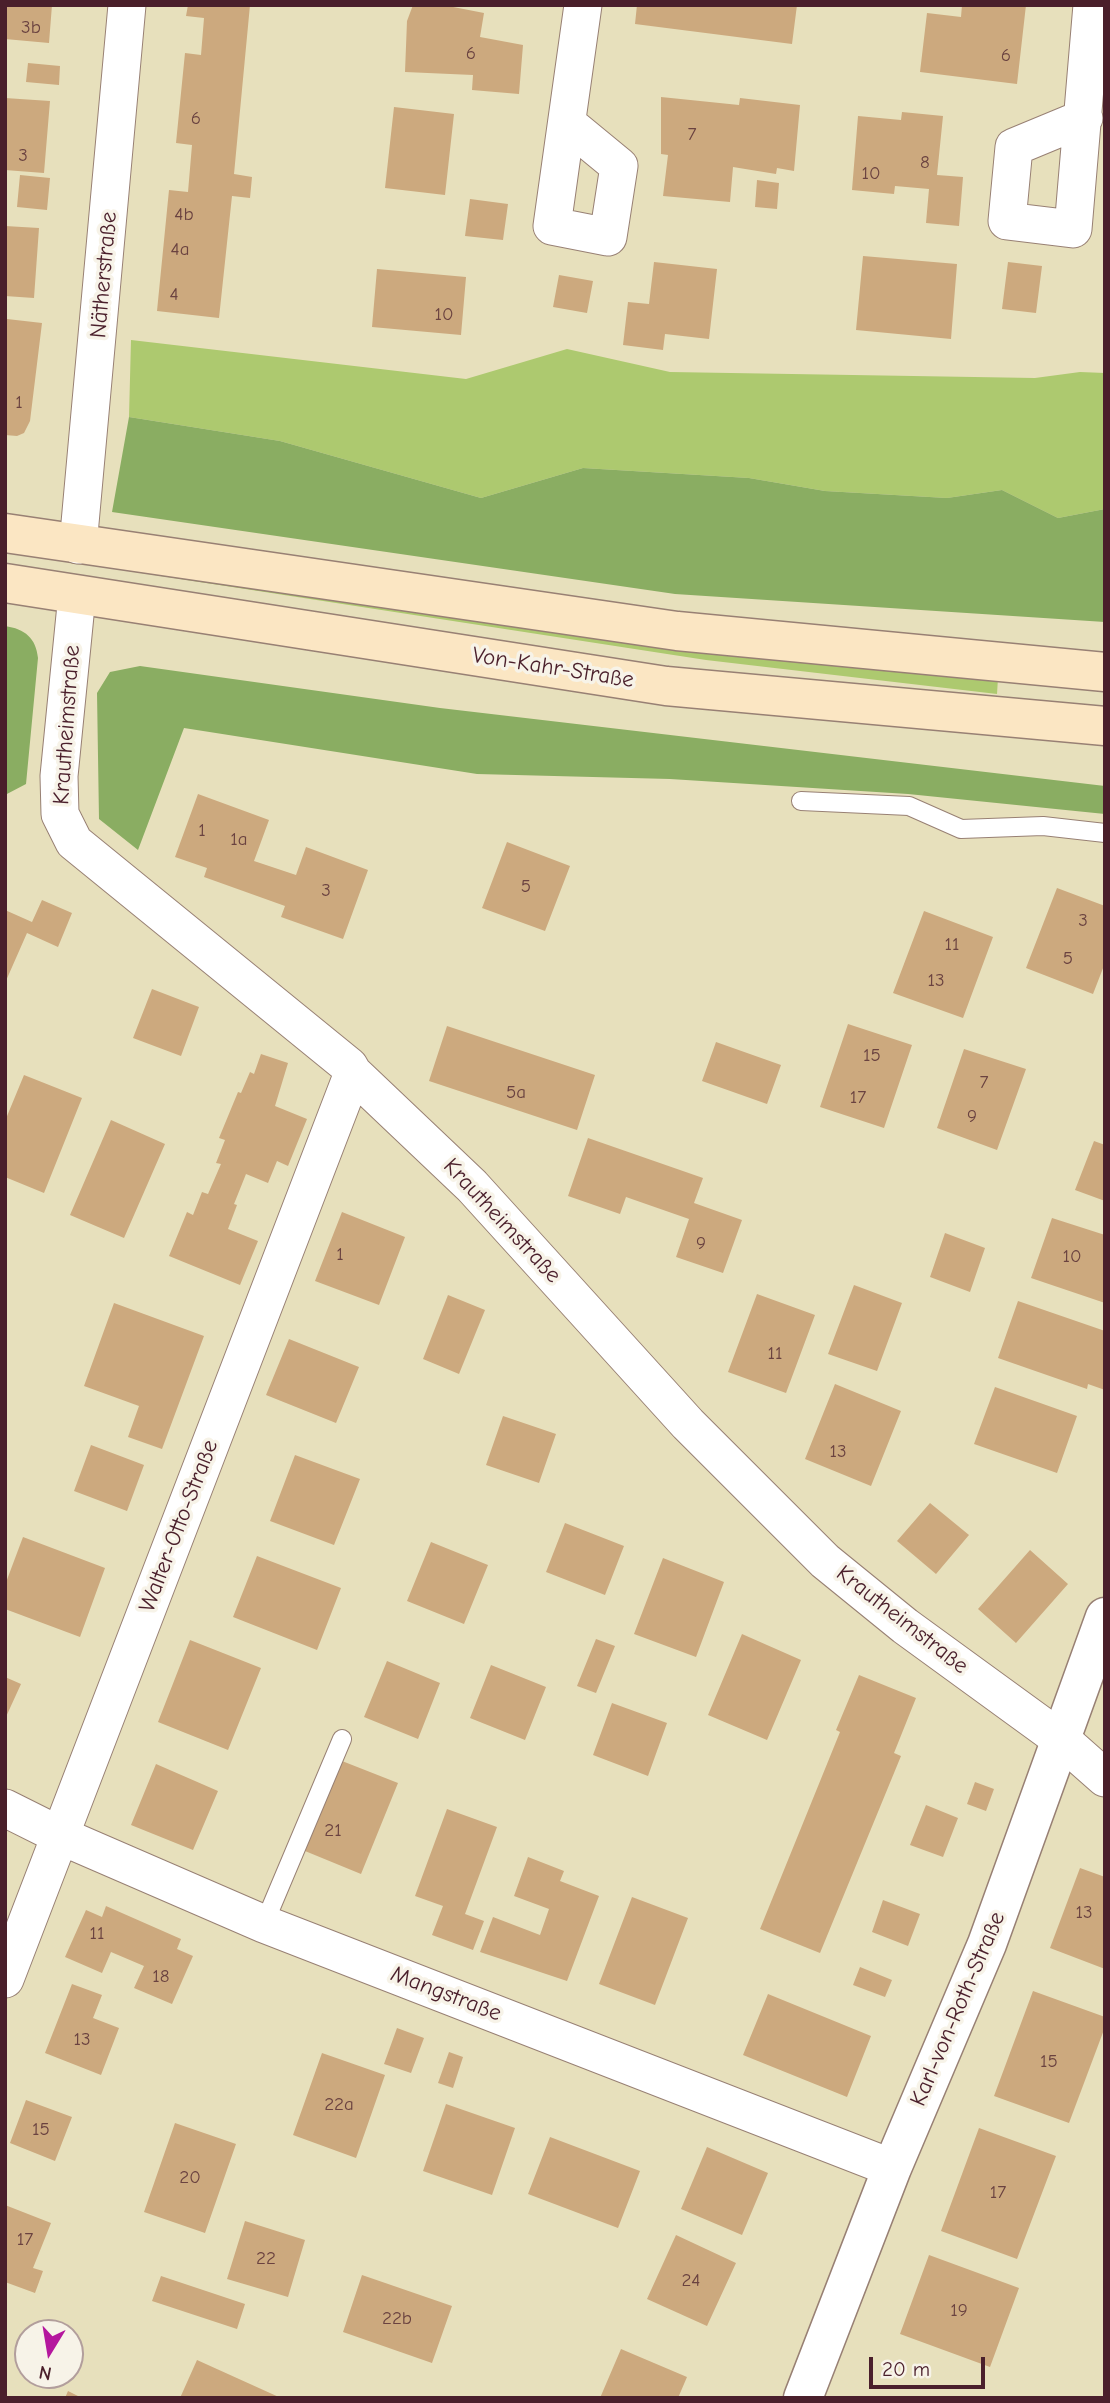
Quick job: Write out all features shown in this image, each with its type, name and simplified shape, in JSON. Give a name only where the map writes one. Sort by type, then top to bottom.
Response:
[{"type":"main road","points":[[5,533],[677,631],[1105,672]]},
{"type":"main road","name":"Von-Kahr-Straße","points":[[5,583],[666,686],[1105,726]]},
{"type":"street","name":"Nätherstraße","points":[[78,545],[127,5]]},
{"type":"street","points":[[568,124],[583,5]]},
{"type":"street","points":[[1084,118],[1092,5]]},
{"type":"street","name":"Krautheimstraße","points":[[77,595],[59,776],[60,814],[74,842],[349,1066],[353,1073],[472,1186],[688,1424],[825,1561],[905,1626],[1063,1741],[1105,1778]]},
{"type":"street","name":"Walter-Otto-Straße","points":[[5,1979],[353,1073]]},
{"type":"street","name":"Karl-von-Roth-Straße","points":[[803,2398],[892,2168],[987,1944],[1063,1741],[1105,1618]]},
{"type":"street","name":"Mangstraße","points":[[5,1808],[61,1836],[264,1924],[892,2168]]},
{"type":"lane","points":[[801,801],[909,806],[961,829],[1043,826],[1105,833]]},
{"type":"lane","points":[[264,1924],[342,1738]]},
{"type":"green space","points":[[131,340],[466,379],[567,349],[670,372],[1035,378],[1080,372],[1105,373],[1105,509],[1058,518],[1002,490],[947,498],[825,491],[749,478],[583,468],[481,498],[280,441],[129,417]]},
{"type":"green space","points":[[129,417],[280,441],[481,498],[583,468],[749,478],[825,491],[947,498],[1002,490],[1058,518],[1105,509],[1105,622],[675,594],[112,512]]},
{"type":"green space","points":[[5,552],[998,678],[997,694],[706,660]]},
{"type":"green space","points":[[5,626],[24,632],[35,645],[38,658],[26,784],[5,795]]},
{"type":"green space","points":[[140,666],[440,708],[1105,786],[1105,814],[908,794],[670,779],[477,774],[184,728],[138,850],[99,819],[97,693],[110,672]]},
{"type":"building","points":[[5,5],[52,5],[49,43],[5,39]]},
{"type":"building","points":[[188,5],[250,5],[234,174],[252,177],[250,198],[232,196],[219,318],[157,311],[169,190],[188,192],[192,145],[176,143],[185,53],[201,55],[204,18],[186,16]]},
{"type":"building","points":[[413,5],[443,5],[484,13],[480,37],[523,45],[519,94],[472,90],[473,75],[405,72],[407,21]]},
{"type":"building","points":[[637,5],[797,5],[792,44],[635,24]]},
{"type":"building","points":[[962,5],[1026,5],[1017,84],[920,72],[927,13],[961,17]]},
{"type":"building","points":[[28,63],[60,66],[59,85],[26,82]]},
{"type":"building","points":[[661,97],[739,105],[740,98],[800,105],[794,171],[777,168],[776,174],[733,167],[730,202],[663,196],[668,155],[661,154]]},
{"type":"building","points":[[5,98],[50,101],[44,173],[5,170]]},
{"type":"building","points":[[394,107],[454,114],[445,195],[385,188]]},
{"type":"building","points":[[902,112],[943,116],[937,175],[963,177],[959,226],[926,223],[929,189],[895,186],[894,194],[852,190],[858,116],[901,120]]},
{"type":"building","points":[[20,175],[50,178],[47,210],[17,207]]},
{"type":"building","points":[[757,180],[779,183],[777,209],[755,207]]},
{"type":"building","points":[[470,199],[508,204],[503,240],[465,236]]},
{"type":"building","points":[[5,226],[39,228],[34,298],[5,296]]},
{"type":"building","points":[[863,256],[957,264],[951,339],[856,330]]},
{"type":"building","points":[[654,262],[717,269],[709,339],[665,334],[663,350],[623,345],[628,302],[649,304]]},
{"type":"building","points":[[1008,262],[1042,266],[1036,313],[1002,309]]},
{"type":"building","points":[[377,269],[466,277],[461,335],[372,327]]},
{"type":"building","points":[[559,275],[593,281],[587,313],[553,307]]},
{"type":"building","points":[[7,319],[42,323],[30,421],[24,433],[17,436],[5,435]]},
{"type":"building","points":[[198,794],[269,820],[254,861],[296,875],[306,847],[368,870],[343,939],[281,917],[285,906],[204,877],[207,868],[175,857]]},
{"type":"building","points":[[507,842],[570,866],[545,931],[482,908]]},
{"type":"building","points":[[1057,888],[1105,906],[1105,963],[1093,994],[1026,968]]},
{"type":"building","points":[[42,900],[72,913],[58,947],[27,933],[5,983],[5,910],[32,922]]},
{"type":"building","points":[[924,911],[993,937],[963,1018],[893,993]]},
{"type":"building","points":[[152,989],[199,1007],[181,1056],[133,1038]]},
{"type":"building","points":[[848,1024],[912,1045],[884,1128],[820,1107]]},
{"type":"building","points":[[447,1026],[595,1075],[577,1130],[429,1081]]},
{"type":"building","points":[[716,1042],[781,1065],[767,1104],[702,1081]]},
{"type":"building","points":[[964,1049],[1026,1069],[997,1150],[937,1128]]},
{"type":"building","points":[[261,1054],[288,1063],[275,1106],[307,1119],[288,1166],[277,1161],[268,1183],[246,1174],[228,1229],[258,1241],[240,1285],[169,1256],[187,1212],[193,1215],[202,1192],[208,1194],[221,1164],[216,1163],[225,1140],[219,1138],[238,1092],[241,1093],[250,1072],[254,1074]]},
{"type":"building","points":[[24,1075],[82,1098],[44,1193],[5,1177],[5,1121]]},
{"type":"building","points":[[111,1120],[165,1144],[124,1238],[70,1215]]},
{"type":"building","points":[[588,1138],[703,1178],[694,1203],[742,1220],[723,1273],[676,1257],[689,1219],[626,1197],[620,1214],[568,1196]]},
{"type":"building","points":[[1094,1141],[1105,1145],[1105,1201],[1075,1190]]},
{"type":"building","points":[[342,1212],[405,1237],[379,1305],[315,1281]]},
{"type":"building","points":[[1052,1218],[1105,1235],[1105,1303],[1031,1278]]},
{"type":"building","points":[[945,1233],[985,1248],[970,1292],[930,1277]]},
{"type":"building","points":[[854,1285],[902,1303],[877,1371],[828,1354]]},
{"type":"building","points":[[757,1294],[815,1315],[786,1393],[728,1372]]},
{"type":"building","points":[[448,1295],[485,1310],[459,1374],[423,1359]]},
{"type":"building","points":[[1018,1301],[1105,1331],[1105,1390],[1088,1384],[1087,1389],[998,1358]]},
{"type":"building","points":[[114,1303],[204,1336],[162,1449],[128,1437],[139,1406],[84,1386]]},
{"type":"building","points":[[289,1339],[359,1367],[336,1423],[266,1395]]},
{"type":"building","points":[[835,1384],[901,1411],[871,1486],[805,1459]]},
{"type":"building","points":[[995,1387],[1077,1416],[1057,1473],[974,1444]]},
{"type":"building","points":[[503,1416],[556,1434],[539,1483],[486,1465]]},
{"type":"building","points":[[91,1445],[144,1465],[127,1511],[74,1491]]},
{"type":"building","points":[[295,1455],[360,1479],[334,1545],[270,1521]]},
{"type":"building","points":[[930,1503],[969,1535],[936,1574],[897,1541]]},
{"type":"building","points":[[565,1523],[624,1546],[605,1595],[546,1572]]},
{"type":"building","points":[[23,1537],[105,1568],[80,1637],[5,1609],[5,1585]]},
{"type":"building","points":[[431,1542],[488,1565],[464,1624],[407,1601]]},
{"type":"building","points":[[1030,1550],[1068,1584],[1016,1643],[978,1609]]},
{"type":"building","points":[[257,1556],[341,1588],[317,1650],[233,1617]]},
{"type":"building","points":[[663,1558],[724,1582],[696,1657],[634,1634]]},
{"type":"building","points":[[742,1634],[801,1660],[767,1740],[708,1715]]},
{"type":"building","points":[[596,1639],[615,1646],[596,1693],[577,1686]]},
{"type":"building","points":[[190,1640],[261,1668],[228,1750],[158,1722]]},
{"type":"building","points":[[387,1661],[440,1683],[418,1739],[364,1717]]},
{"type":"building","points":[[491,1665],[546,1687],[525,1740],[470,1718]]},
{"type":"building","points":[[859,1675],[916,1698],[894,1753],[901,1756],[820,1953],[760,1929],[840,1732],[836,1730]]},
{"type":"building","points":[[5,1677],[21,1684],[5,1719]]},
{"type":"building","points":[[612,1703],[667,1723],[648,1776],[593,1755]]},
{"type":"building","points":[[342,1761],[398,1783],[361,1874],[305,1851]]},
{"type":"building","points":[[156,1764],[218,1791],[193,1850],[131,1825]]},
{"type":"building","points":[[975,1782],[994,1789],[986,1811],[967,1804]]},
{"type":"building","points":[[926,1805],[958,1818],[943,1857],[910,1845]]},
{"type":"building","points":[[447,1809],[497,1827],[465,1914],[484,1921],[473,1950],[432,1935],[443,1906],[415,1896]]},
{"type":"building","points":[[528,1857],[564,1871],[560,1881],[599,1896],[567,1981],[480,1952],[493,1917],[540,1935],[549,1909],[514,1896]]},
{"type":"building","points":[[1080,1868],[1105,1877],[1105,1969],[1050,1948]]},
{"type":"building","points":[[632,1897],[688,1918],[655,2005],[599,1984]]},
{"type":"building","points":[[883,1900],[920,1914],[908,1946],[872,1932]]},
{"type":"building","points":[[106,1906],[181,1939],[177,1949],[193,1956],[172,2004],[134,1988],[144,1966],[111,1952],[102,1973],[65,1957],[86,1910],[102,1917]]},
{"type":"building","points":[[860,1967],[892,1980],[885,1997],[853,1985]]},
{"type":"building","points":[[72,1984],[102,1995],[93,2018],[119,2028],[101,2075],[45,2053]]},
{"type":"building","points":[[1033,1991],[1105,2017],[1105,2027],[1069,2123],[994,2096]]},
{"type":"building","points":[[768,1994],[871,2036],[847,2097],[743,2055]]},
{"type":"building","points":[[397,2028],[424,2038],[411,2073],[384,2064]]},
{"type":"building","points":[[449,2052],[463,2057],[453,2088],[438,2083]]},
{"type":"building","points":[[322,2053],[385,2075],[356,2158],[293,2135]]},
{"type":"building","points":[[26,2100],[72,2117],[55,2161],[10,2143]]},
{"type":"building","points":[[446,2104],[515,2128],[492,2195],[423,2171]]},
{"type":"building","points":[[175,2123],[236,2144],[205,2233],[144,2212]]},
{"type":"building","points":[[979,2128],[1056,2156],[1017,2259],[941,2231]]},
{"type":"building","points":[[550,2137],[640,2171],[618,2228],[528,2194]]},
{"type":"building","points":[[707,2147],[768,2173],[742,2235],[681,2209]]},
{"type":"building","points":[[5,2205],[51,2223],[33,2268],[43,2271],[35,2293],[5,2282]]},
{"type":"building","points":[[245,2221],[305,2240],[288,2297],[227,2279]]},
{"type":"building","points":[[676,2235],[736,2263],[707,2326],[647,2299]]},
{"type":"building","points":[[929,2255],[1019,2288],[990,2367],[900,2334]]},
{"type":"building","points":[[362,2275],[452,2306],[432,2363],[343,2332]]},
{"type":"building","points":[[161,2276],[245,2304],[237,2329],[152,2301]]},
{"type":"building","points":[[621,2349],[687,2377],[678,2398],[600,2398]]},
{"type":"building","points":[[197,2360],[281,2398],[180,2398]]},
{"type":"building","points":[[68,2391],[82,2398],[65,2398]]}]
